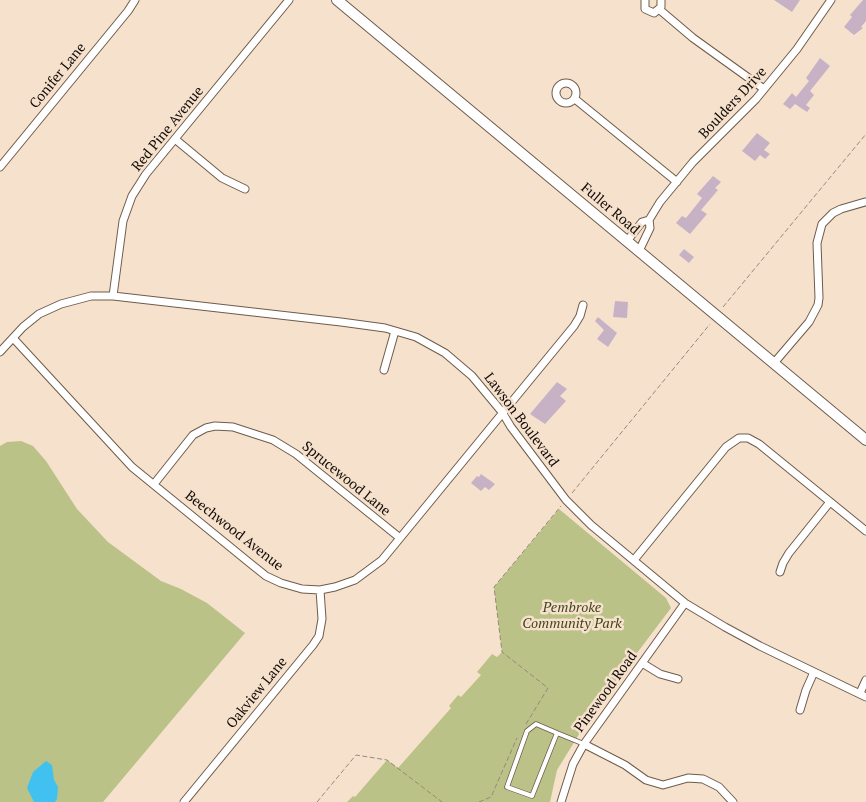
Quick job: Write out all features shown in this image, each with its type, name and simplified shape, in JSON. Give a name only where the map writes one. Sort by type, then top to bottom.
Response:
[{"type":"street","name":"Conifer Lane","points":[[0,167],[135,0]]},
{"type":"street","name":"Red Pine Avenue","points":[[113,296],[123,220],[132,196],[146,174],[289,0]]},
{"type":"street","name":"Fuller Road","points":[[337,0],[866,440]]},
{"type":"street","points":[[645,0],[644,6],[648,12],[654,13],[660,10],[661,0]]},
{"type":"street","name":"Boulders Drive","points":[[639,251],[650,228],[649,220],[660,202],[694,162],[745,112],[802,42],[831,0]]},
{"type":"street","points":[[660,10],[693,38],[764,89]]},
{"type":"street","points":[[575,99],[677,182]]},
{"type":"street","points":[[175,140],[222,178],[245,189]]},
{"type":"street","points":[[774,363],[808,322],[818,305],[820,298],[817,243],[822,224],[828,217],[841,209],[864,202]]},
{"type":"street","name":"Boulders Drive","points":[[627,240],[642,222],[649,220]]},
{"type":"street","name":"Lawson Boulevard","points":[[0,352],[23,327],[40,314],[61,304],[91,296],[113,296],[340,322],[385,328],[416,337],[431,344],[456,361],[472,376],[502,412],[511,427],[566,500],[591,525],[685,603],[725,628],[863,695]]},
{"type":"street","name":"Beechwood Avenue","points":[[13,338],[122,457],[266,576],[302,589],[320,590],[335,587],[361,576],[382,560],[574,326],[580,316],[583,305]]},
{"type":"street","points":[[384,370],[395,331]]},
{"type":"street","name":"Sprucewood Lane","points":[[154,484],[193,435],[206,428],[215,426],[233,427],[273,440],[296,454],[400,538]]},
{"type":"street","points":[[634,560],[726,446],[739,438],[748,438],[759,444],[866,531]]},
{"type":"street","points":[[780,572],[783,562],[789,553],[830,502]]},
{"type":"street","name":"Oakview Lane","points":[[184,802],[319,636],[322,619],[320,590]]},
{"type":"street","name":"Pinewood Road","points":[[561,802],[573,764],[584,744],[685,603]]},
{"type":"street","points":[[642,663],[660,674],[678,679]]},
{"type":"street","points":[[800,710],[814,672]]},
{"type":"street","points":[[863,695],[866,680]]},
{"type":"street","points":[[584,744],[625,766],[646,780],[663,785],[688,778],[703,779],[719,787],[733,802]]},
{"type":"lane","points":[[558,732],[532,796],[507,787],[528,731],[536,724],[558,732],[584,744]]},
{"type":"path","points":[[522,730],[548,688],[502,652],[494,587],[866,134]]},
{"type":"path","points":[[479,802],[491,798],[517,738]]},
{"type":"path","points":[[316,802],[356,755],[387,760],[442,802]]},
{"type":"green space","points":[[21,441],[33,446],[46,461],[77,509],[108,542],[161,581],[207,603],[245,633],[103,802],[0,802],[0,446],[7,442]]},
{"type":"green space","name":"Pembroke Community Park","points":[[559,509],[666,598],[671,608],[594,710],[557,770],[550,802],[347,802],[353,796],[355,797],[387,760],[398,768],[451,708],[449,706],[458,695],[461,697],[481,675],[477,672],[492,654],[497,657],[502,652],[494,587]]},
{"type":"water","points":[[46,761],[52,765],[54,780],[58,787],[57,799],[55,802],[34,802],[27,788],[33,772]]},
{"type":"building","points":[[774,0],[800,0],[792,12]]},
{"type":"building","points":[[863,0],[866,0],[866,21],[861,27],[863,28],[854,35],[844,27],[852,17],[850,15]]},
{"type":"building","points":[[820,58],[830,66],[810,91],[814,95],[806,105],[810,108],[807,112],[795,104],[790,109],[783,104],[792,93],[796,97],[809,81],[806,78]]},
{"type":"building","points":[[757,133],[770,143],[764,150],[770,154],[765,159],[760,155],[755,161],[742,151]]},
{"type":"building","points":[[713,176],[721,182],[715,188],[718,190],[701,210],[707,214],[690,234],[676,223],[682,216],[686,218],[702,198],[697,194]]},
{"type":"building","points":[[684,249],[694,257],[689,263],[679,255]]},
{"type":"building","points":[[615,301],[628,302],[627,318],[613,317]]},
{"type":"building","points":[[598,317],[617,333],[608,347],[597,339],[604,330],[595,321]]},
{"type":"building","points":[[557,382],[567,389],[560,396],[566,401],[545,424],[530,414]]},
{"type":"building","points":[[481,474],[495,484],[489,490],[485,487],[481,491],[471,483]]}]
